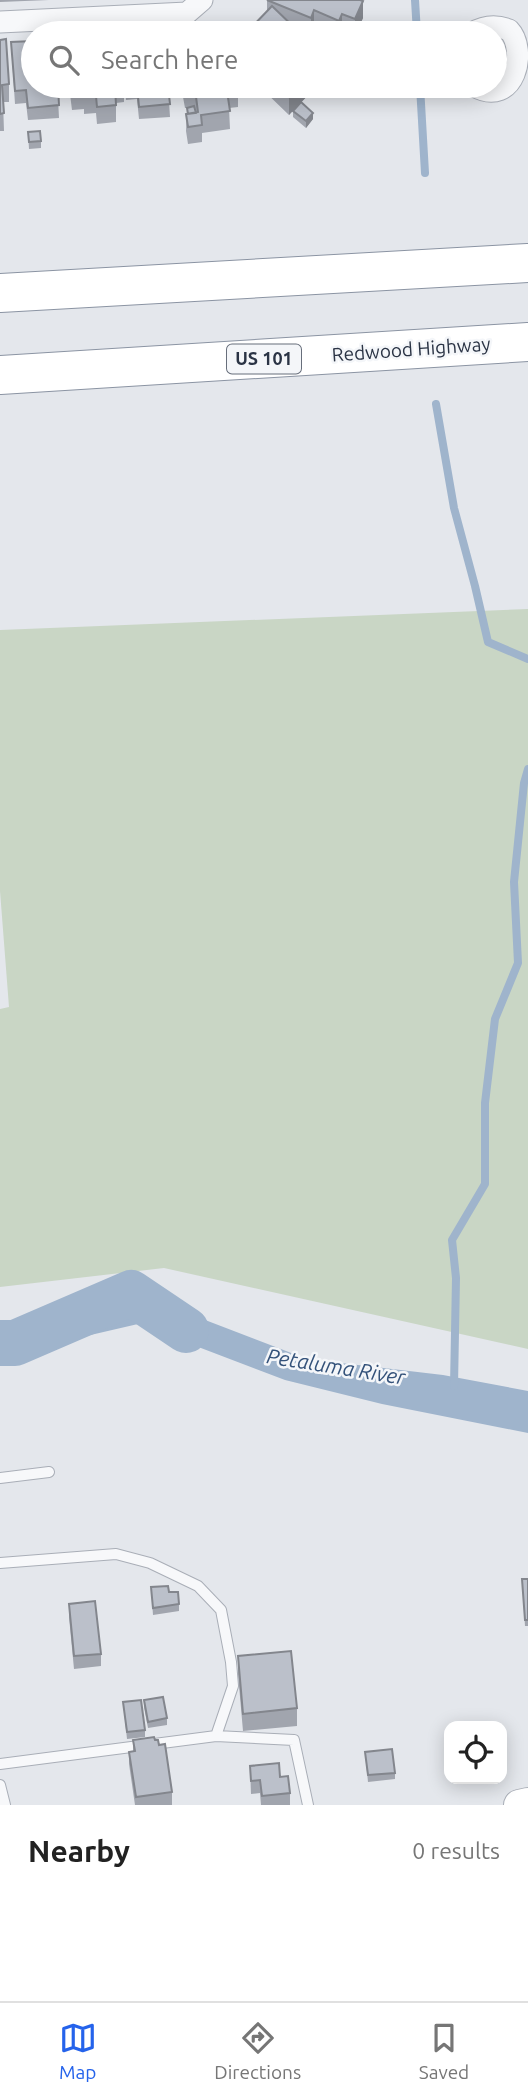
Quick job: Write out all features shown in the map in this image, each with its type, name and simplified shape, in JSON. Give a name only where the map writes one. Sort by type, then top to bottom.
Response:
[{"type":"highway","points":[[0,293],[528,263]]},
{"type":"highway","name":"Redwood Highway","points":[[0,375],[528,342]]},
{"type":"main road","points":[[519,1805],[528,1803]]},
{"type":"street","points":[[0,22],[187,13],[202,0]]},
{"type":"street","points":[[507,88],[517,81],[526,62],[521,41],[521,25]]},
{"type":"lane","points":[[0,1478],[48,1472]]},
{"type":"lane","points":[[0,1563],[116,1554],[150,1563],[198,1586],[221,1610],[232,1662],[233,1686],[216,1736]]},
{"type":"lane","points":[[0,1764],[216,1736],[294,1740],[307,1805]]},
{"type":"lane","points":[[0,1785],[5,1805]]},
{"type":"green space","points":[[528,609],[528,1349],[164,1268],[0,1287],[0,1009],[9,1007],[0,891],[0,630]]},
{"type":"water","points":[[140,1295],[307,1359],[443,1375],[528,1391],[528,1433],[382,1404],[285,1380],[138,1324],[0,1356],[0,1334]]},
{"type":"building","points":[[267,0],[363,1],[355,19],[342,14],[339,21],[314,10],[311,18]]},
{"type":"building","points":[[272,6],[288,21],[258,21]]},
{"type":"building","points":[[6,39],[9,84],[2,85],[4,113],[0,114],[0,40]]},
{"type":"building","points":[[11,42],[21,42],[21,90],[15,91]]},
{"type":"building","points":[[27,98],[59,98],[59,105],[28,108]]},
{"type":"building","points":[[96,98],[116,98],[116,105],[97,107]]},
{"type":"building","points":[[138,98],[169,98],[170,104],[139,107]]},
{"type":"building","points":[[196,98],[228,98],[230,111],[201,115],[202,125],[188,127],[186,114],[198,112]]},
{"type":"building","points":[[301,102],[313,113],[306,121],[293,111]]},
{"type":"building","points":[[194,106],[196,113],[188,114],[187,108]]},
{"type":"building","points":[[40,131],[41,141],[29,142],[28,132]]},
{"type":"building","points":[[522,1579],[528,1579],[528,1620],[525,1620]]},
{"type":"building","points":[[168,1586],[169,1592],[178,1592],[179,1604],[153,1608],[151,1587]]},
{"type":"building","points":[[95,1601],[101,1654],[74,1656],[69,1604]]},
{"type":"building","points":[[291,1651],[297,1708],[243,1714],[238,1656]]},
{"type":"building","points":[[163,1697],[167,1718],[148,1722],[144,1700]]},
{"type":"building","points":[[141,1700],[145,1730],[127,1732],[123,1702]]},
{"type":"building","points":[[154,1737],[159,1745],[165,1744],[172,1792],[136,1797],[129,1752],[135,1751],[133,1740]]},
{"type":"building","points":[[392,1749],[395,1773],[368,1775],[365,1752]]},
{"type":"building","points":[[279,1763],[280,1777],[288,1776],[290,1793],[262,1796],[260,1780],[251,1781],[250,1766]]},
{"type":"waterway","points":[[415,0],[416,21]]},
{"type":"waterway","points":[[421,98],[425,173]]},
{"type":"waterway","points":[[436,404],[454,508],[488,642],[528,659]]},
{"type":"waterway","points":[[454,1386],[456,1278],[452,1240],[485,1184],[485,1103],[495,1019],[518,963],[514,882],[524,783],[528,769]]},
{"type":"waterway","name":"Petaluma River","points":[[0,1343],[15,1343],[131,1293],[186,1330]]}]
